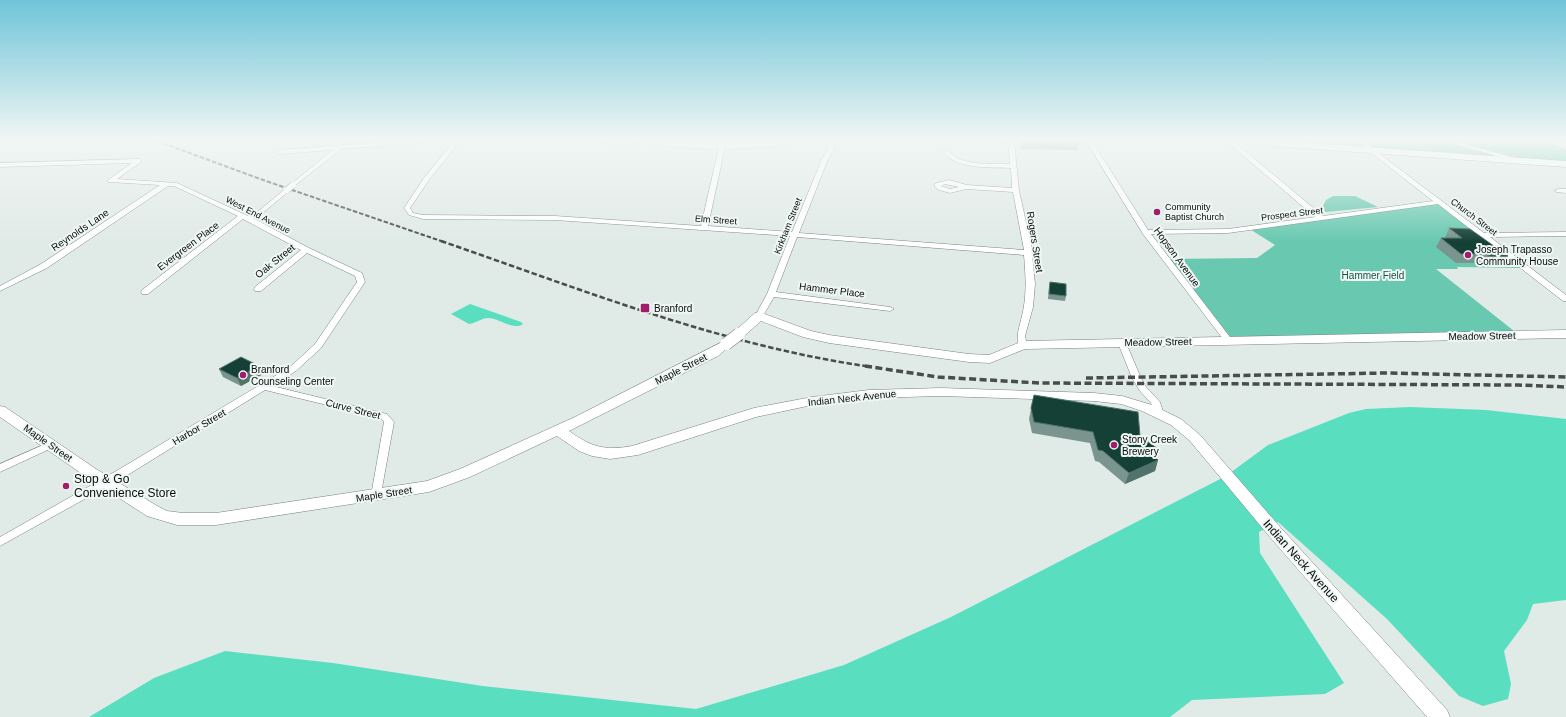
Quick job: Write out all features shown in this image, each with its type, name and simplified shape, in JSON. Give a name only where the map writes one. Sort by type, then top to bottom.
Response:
[{"type":"street","name":"West End Avenue","points":[[119,174],[110,181],[168,183],[181,187],[245,217],[306,250],[359,275]]},
{"type":"street","name":"Evergreen Place","points":[[145,292],[245,217],[257,214],[306,174]]},
{"type":"street","name":"Elm Street","points":[[430,174],[407,208],[411,214],[423,217],[555,218],[1028,253]]},
{"type":"street","points":[[704,228],[716,174]]},
{"type":"street","name":"Kirkham Street","points":[[758,316],[771,294],[819,174]]},
{"type":"street","name":"Rogers Street","points":[[1015,174],[1016,190],[1028,253],[1031,284],[1029,307],[1021,336],[1023,345]]},
{"type":"street","name":"Hopson Avenue","points":[[1110,174],[1146,232],[1229,341]]},
{"type":"street","points":[[1268,174],[1322,219]]},
{"type":"street","name":"Church Street","points":[[1403,174],[1566,299]]},
{"type":"street","name":"Reynolds Lane","points":[[0,289],[44,266],[168,183]]},
{"type":"street","points":[[966,187],[1016,190]]},
{"type":"street","points":[[1558,191],[1566,191]]},
{"type":"street","name":"Prospect Street","points":[[1146,232],[1209,232],[1322,219],[1439,202]]},
{"type":"street","points":[[1482,235],[1566,234]]},
{"type":"street","name":"Oak Street","points":[[258,289],[306,250]]},
{"type":"street","name":"Harbor Street","points":[[0,542],[106,483],[265,387],[305,359],[318,346],[358,287],[361,278],[359,275]]},
{"type":"street","name":"Hammer Place","points":[[771,294],[890,309]]},
{"type":"street","name":"Meadow Street","points":[[758,316],[807,334],[829,339],[969,358],[990,359],[1023,345],[1566,334]]},
{"type":"street","name":"Maple Street","points":[[0,410],[106,483],[158,514],[176,519],[190,520],[254,514],[376,496],[409,490],[446,480],[558,430],[713,353],[739,334],[758,316]]},
{"type":"street","name":"Indian Neck Avenue","points":[[1122,343],[1133,372],[1143,389],[1156,403],[1158,412]]},
{"type":"street","name":"Curve Street","points":[[265,387],[384,416],[389,422],[376,496]]},
{"type":"street","name":"Indian Neck Avenue","points":[[558,430],[589,450],[599,453],[617,454],[633,452],[747,415],[779,407],[837,398],[900,392],[941,392],[1094,397],[1122,400],[1158,412],[1185,429],[1440,717]]},
{"type":"street","points":[[0,468],[50,445]]},
{"type":"green space","points":[[1333,196],[1355,196],[1378,207],[1326,212],[1320,208],[1322,208],[1326,200]]},
{"type":"green space","name":"Hammer Field","points":[[1439,202],[1525,268],[1457,267],[1458,269],[1436,269],[1519,335],[1229,341],[1167,259],[1257,258],[1275,245],[1248,228]]},
{"type":"shaded area","points":[[470,304],[523,324],[515,326],[488,318],[469,324],[451,314]]},
{"type":"shaded area","points":[[1410,407],[1486,410],[1566,419],[1566,600],[1533,604],[1527,620],[1504,651],[1511,684],[1508,699],[1483,706],[1459,696],[1387,619],[1278,522],[1259,532],[1260,553],[1344,683],[1325,694],[1192,700],[1170,717],[89,717],[154,678],[225,651],[333,663],[483,686],[696,709],[844,665],[951,617],[1226,476],[1268,445],[1349,413],[1366,409]]},
{"type":"building","points":[[1449,228],[1470,229],[1508,256],[1461,254],[1441,238],[1462,238]]},
{"type":"building","points":[[1050,282],[1066,284],[1066,296],[1049,294]]},
{"type":"building","points":[[241,357],[259,366],[237,378],[219,369]]},
{"type":"building","name":"Stony Creek Brewery","points":[[1034,395],[1138,412],[1140,436],[1158,449],[1150,453],[1158,460],[1129,473],[1103,451],[1098,450],[1093,432],[1034,422],[1031,408]]},
{"type":"railway","points":[[248,174],[444,242]]},
{"type":"railway","points":[[441,241],[600,297],[708,331],[817,358],[872,367]]},
{"type":"railway","points":[[865,366],[938,377],[1039,383],[1518,385],[1566,387]]},
{"type":"railway","points":[[1086,378],[1386,373],[1566,377]]},
{"type":"place","name":"Community Baptist Church","points":[[1157,212]]},
{"type":"place","name":"Joseph Trapasso Community House","points":[[1468,255]]},
{"type":"place","name":"Branford","points":[[645,308]]},
{"type":"place","name":"Branford Counseling Center","points":[[243,375]]},
{"type":"place","name":"Stony Creek Brewery","points":[[1114,445]]},
{"type":"place","name":"Stop & Go Convenience Store","points":[[66,486]]}]
